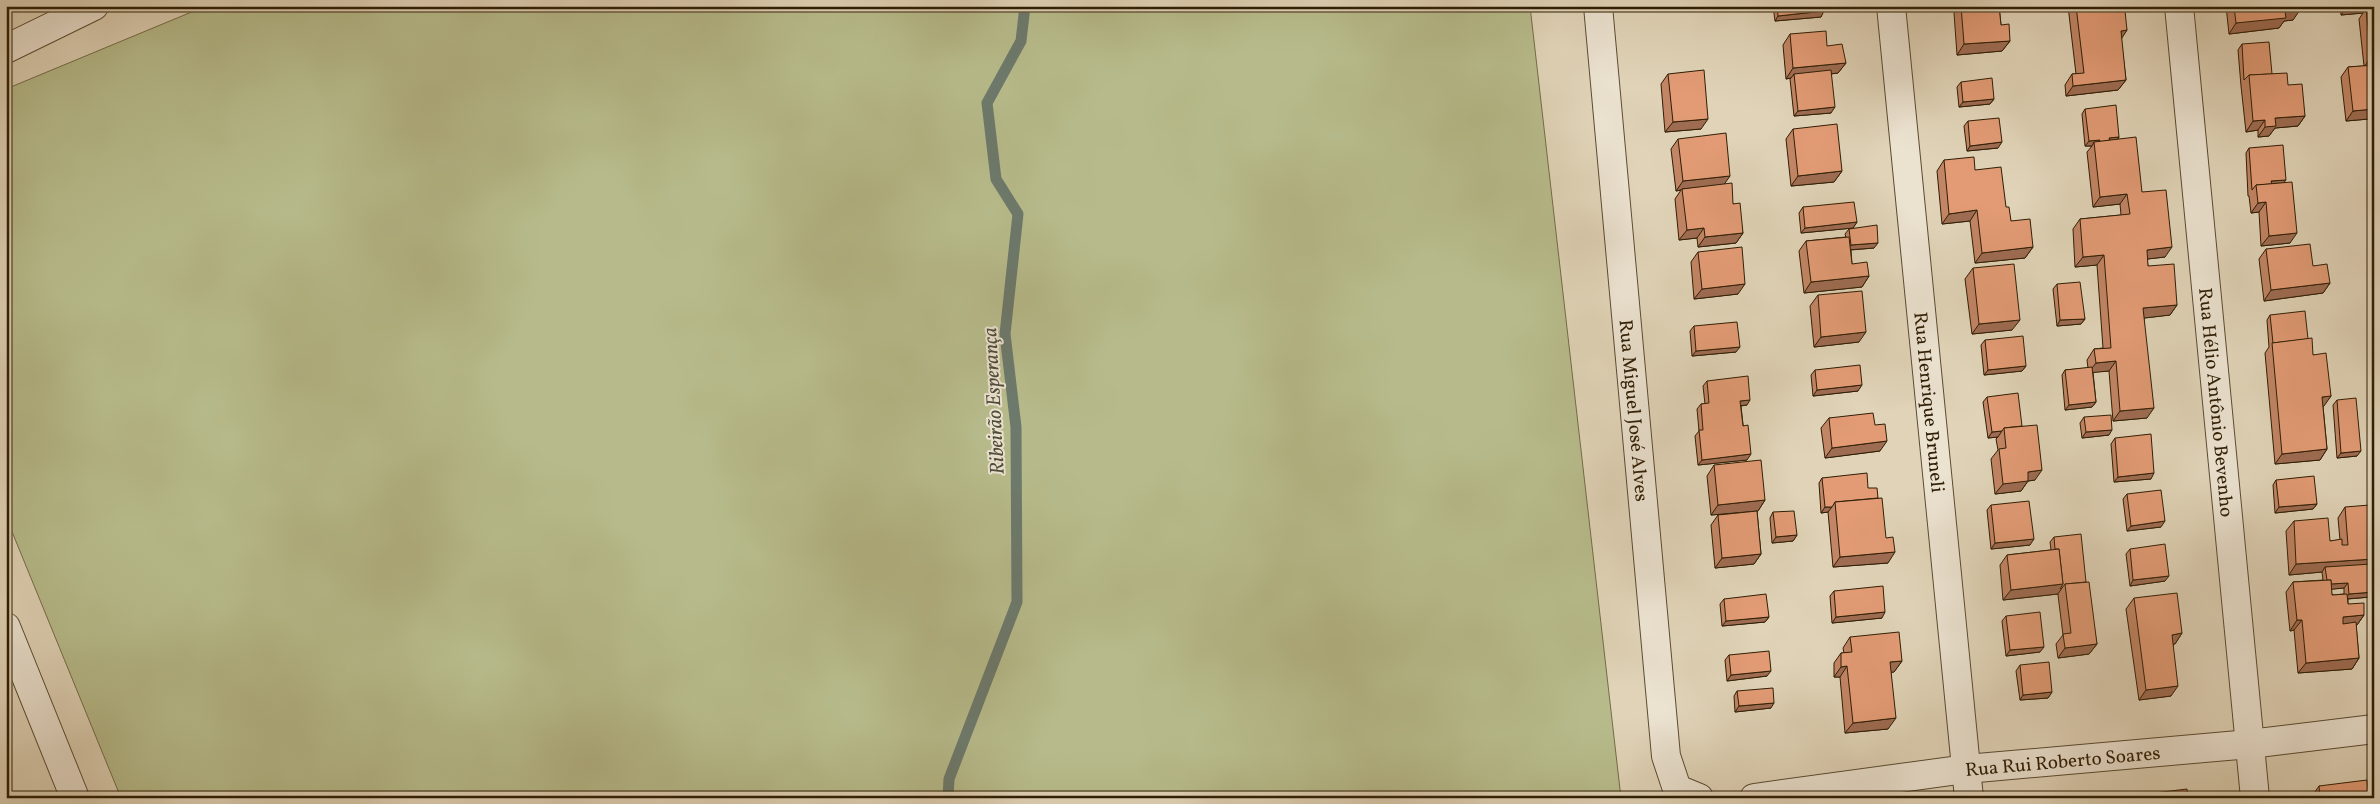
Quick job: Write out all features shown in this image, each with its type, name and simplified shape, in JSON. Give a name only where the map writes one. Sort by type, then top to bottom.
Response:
[{"type":"street","points":[[6,49],[94,6]]},
{"type":"street","name":"Rua Miguel José Alves","points":[[1598,6],[1666,756],[1677,790],[1699,798]]},
{"type":"street","name":"Rua Henrique Bruneli","points":[[1891,6],[1969,798]]},
{"type":"street","name":"Rua Hélio Antônio Bevenho","points":[[2179,6],[2255,798]]},
{"type":"street","points":[[6,627],[75,798]]},
{"type":"street","name":"Rua Rui Roberto Soares","points":[[1754,798],[1966,770],[2250,744],[2374,728]]},
{"type":"green space","points":[[206,6],[1530,6],[1621,798],[121,798],[6,517],[6,89]]},
{"type":"building","points":[[1777,6],[1824,6],[1824,11],[1778,16]]},
{"type":"building","points":[[1961,6],[1999,6],[2001,25],[2009,24],[2010,41],[1964,44]]},
{"type":"building","points":[[2076,6],[2116,6],[2117,12],[2125,11],[2127,30],[2121,31],[2126,80],[2073,86],[2072,74],[2084,73]]},
{"type":"building","points":[[2234,6],[2300,6],[2300,10],[2285,11],[2286,18],[2236,23]]},
{"type":"building","points":[[2374,8],[2374,57],[2371,57],[2366,9]]},
{"type":"building","points":[[1826,31],[1827,46],[1842,44],[1846,63],[1793,68],[1790,34]]},
{"type":"building","points":[[2269,42],[2272,74],[2249,75],[2244,80],[2242,44]]},
{"type":"building","points":[[2374,65],[2374,109],[2353,111],[2348,67]]},
{"type":"building","points":[[1704,70],[1708,119],[1673,122],[1668,74]]},
{"type":"building","points":[[1831,70],[1835,107],[1798,111],[1794,74]]},
{"type":"building","points":[[2287,73],[2288,85],[2302,84],[2305,116],[2275,118],[2276,126],[2265,127],[2265,120],[2253,121],[2249,75]]},
{"type":"building","points":[[1992,78],[1994,99],[1963,102],[1961,82]]},
{"type":"building","points":[[2116,105],[2119,137],[2099,142],[2100,140],[2089,141],[2085,109]]},
{"type":"building","points":[[1999,118],[2002,142],[1970,146],[1968,121]]},
{"type":"building","points":[[1837,124],[1842,171],[1798,176],[1793,129]]},
{"type":"building","points":[[1726,133],[1730,176],[1683,181],[1678,139]]},
{"type":"building","points":[[2136,137],[2142,192],[2166,190],[2172,247],[2147,250],[2148,266],[2174,264],[2177,305],[2143,308],[2154,408],[2120,411],[2116,361],[2096,363],[2094,349],[2111,348],[2104,255],[2083,257],[2080,219],[2130,214],[2127,194],[2100,197],[2094,142]]},
{"type":"building","points":[[2283,145],[2286,180],[2271,181],[2272,184],[2256,185],[2252,190],[2249,148]]},
{"type":"building","points":[[1974,157],[1975,170],[2001,167],[2006,207],[2009,207],[2011,221],[2030,219],[2033,247],[1982,253],[1977,210],[1949,214],[1944,160]]},
{"type":"building","points":[[2292,182],[2297,233],[2269,236],[2266,202],[2258,203],[2256,185]]},
{"type":"building","points":[[1732,183],[1733,204],[1740,203],[1743,233],[1705,237],[1704,228],[1687,230],[1682,189]]},
{"type":"building","points":[[1854,202],[1857,222],[1805,228],[1803,207]]},
{"type":"building","points":[[1877,225],[1878,243],[1851,245],[1849,229]]},
{"type":"building","points":[[1849,237],[1852,264],[1867,262],[1869,276],[1811,282],[1806,241]]},
{"type":"building","points":[[2310,244],[2313,266],[2327,264],[2330,283],[2271,290],[2266,249]]},
{"type":"building","points":[[1742,247],[1745,284],[1702,289],[1698,252]]},
{"type":"building","points":[[2014,264],[2020,320],[1979,324],[1973,268]]},
{"type":"building","points":[[2080,282],[2085,319],[2060,320],[2057,284]]},
{"type":"building","points":[[1862,291],[1866,332],[1821,337],[1818,295]]},
{"type":"building","points":[[2305,311],[2308,339],[2273,343],[2270,315]]},
{"type":"building","points":[[1737,322],[1740,347],[1696,351],[1694,326]]},
{"type":"building","points":[[2023,336],[2026,366],[1988,370],[1985,340]]},
{"type":"building","points":[[2312,338],[2313,355],[2326,353],[2331,396],[2322,397],[2327,449],[2282,454],[2272,343]]},
{"type":"building","points":[[1860,365],[1862,385],[1817,390],[1815,370]]},
{"type":"building","points":[[2092,367],[2096,402],[2069,405],[2065,370]]},
{"type":"building","points":[[1748,376],[1750,400],[1740,401],[1743,426],[1748,425],[1751,454],[1702,460],[1699,430],[1703,430],[1701,404],[1709,403],[1707,381]]},
{"type":"building","points":[[2018,393],[2022,426],[2004,428],[2002,431],[1992,432],[1987,397]]},
{"type":"building","points":[[2356,398],[2361,451],[2341,453],[2337,400]]},
{"type":"building","points":[[1873,413],[1875,425],[1885,424],[1887,441],[1832,448],[1829,418]]},
{"type":"building","points":[[2111,415],[2112,430],[2086,432],[2084,417]]},
{"type":"building","points":[[2037,425],[2042,470],[2028,472],[2028,481],[2003,484],[1999,449],[2006,448],[2004,428]]},
{"type":"building","points":[[2151,434],[2154,473],[2118,477],[2115,438]]},
{"type":"building","points":[[1761,460],[1765,500],[1718,505],[1714,465]]},
{"type":"building","points":[[1867,473],[1868,488],[1877,488],[1878,498],[1835,502],[1832,507],[1825,507],[1822,478]]},
{"type":"building","points":[[2314,476],[2317,504],[2279,507],[2276,480]]},
{"type":"building","points":[[2161,490],[2165,521],[2131,526],[2127,494]]},
{"type":"building","points":[[1882,498],[1886,538],[1893,537],[1895,552],[1840,557],[1835,502]]},
{"type":"building","points":[[2029,501],[2034,539],[1995,543],[1991,505]]},
{"type":"building","points":[[2370,505],[2374,559],[2296,564],[2294,521],[2328,518],[2330,541],[2342,539],[2342,545],[2348,545],[2345,507]]},
{"type":"building","points":[[1757,511],[1761,554],[1722,558],[1718,515]]},
{"type":"building","points":[[1794,511],[1797,535],[1776,537],[1773,512]]},
{"type":"building","points":[[2081,534],[2086,582],[2065,584],[2060,589],[2063,584],[2059,549],[2055,549],[2054,537]]},
{"type":"building","points":[[2165,544],[2169,576],[2133,580],[2130,549]]},
{"type":"building","points":[[2059,549],[2063,584],[2011,590],[2007,555]]},
{"type":"building","points":[[2372,564],[2374,592],[2349,594],[2348,583],[2331,584],[2331,580],[2327,580],[2325,567]]},
{"type":"building","points":[[2331,580],[2332,595],[2347,594],[2348,604],[2364,603],[2364,615],[2343,617],[2343,624],[2356,622],[2359,658],[2306,663],[2302,620],[2297,620],[2293,582]]},
{"type":"building","points":[[2089,582],[2097,644],[2065,648],[2063,634],[2071,633],[2065,584]]},
{"type":"building","points":[[1883,586],[1885,612],[1836,617],[1834,591]]},
{"type":"building","points":[[2177,593],[2182,633],[2172,635],[2178,686],[2146,690],[2134,598]]},
{"type":"building","points":[[1766,594],[1769,617],[1726,621],[1724,599]]},
{"type":"building","points":[[2040,612],[2044,647],[2010,650],[2006,616]]},
{"type":"building","points":[[1899,632],[1902,661],[1890,662],[1896,718],[1853,723],[1847,666],[1841,667],[1841,653],[1852,652],[1850,637]]},
{"type":"building","points":[[1769,651],[1771,671],[1731,675],[1729,655]]},
{"type":"building","points":[[2049,662],[2052,692],[2023,695],[2020,665]]},
{"type":"building","points":[[1773,688],[1774,703],[1739,706],[1737,691]]},
{"type":"building","points":[[2367,780],[2369,798],[2320,798],[2319,786]]},
{"type":"building","points":[[2187,789],[2188,798],[2146,798],[2146,794]]},
{"type":"waterway","name":"Ribeirão Esperança","points":[[948,798],[949,779],[1017,602],[1016,427],[1005,334],[1018,214],[996,179],[987,103],[1021,41],[1025,6]]}]
